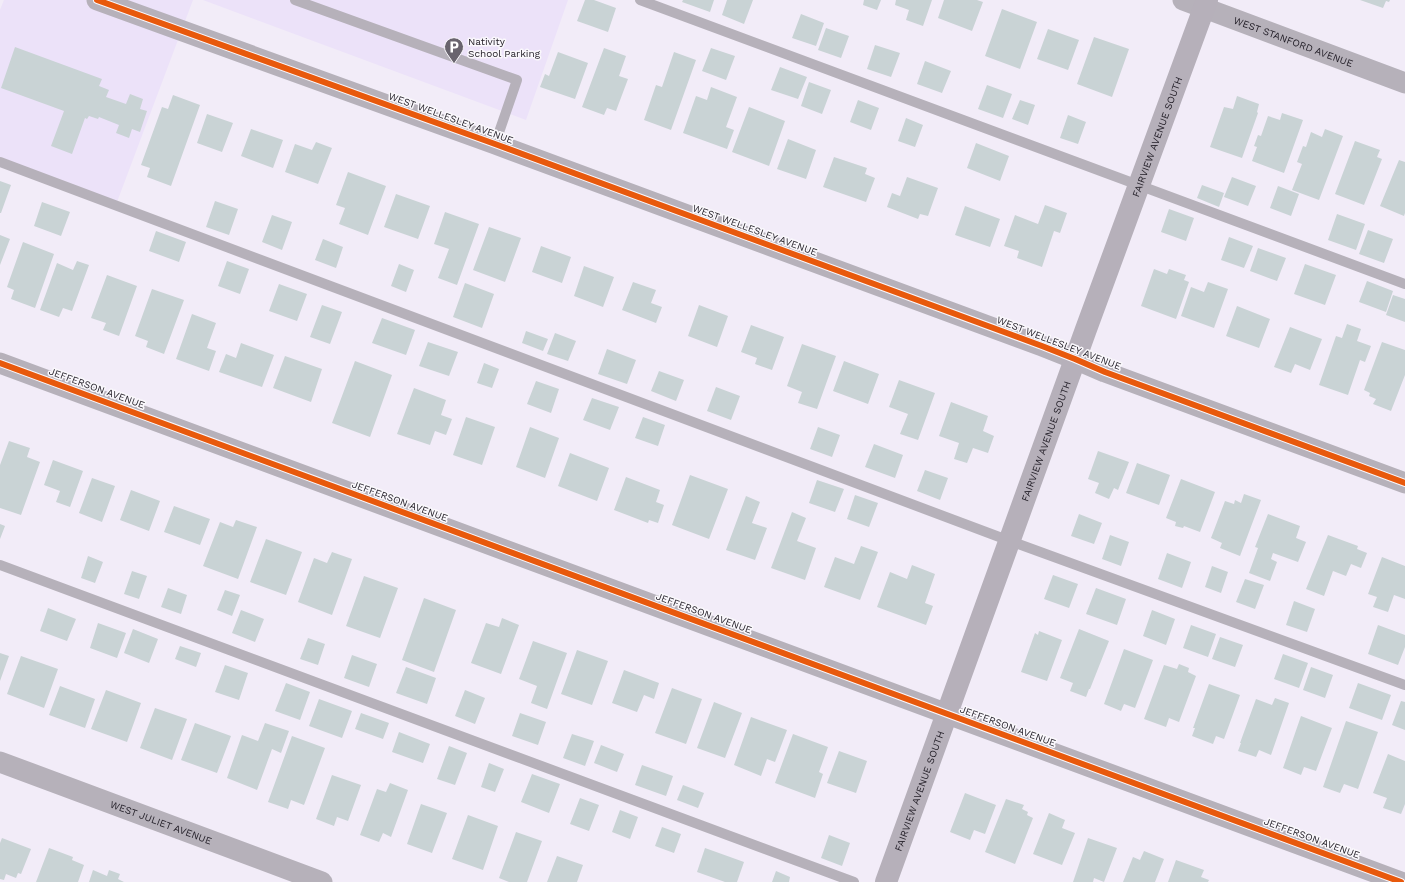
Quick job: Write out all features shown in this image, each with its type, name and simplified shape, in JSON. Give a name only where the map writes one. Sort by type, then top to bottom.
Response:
[{"type":"street","name":"WEST WELLESLEY AVENUE","points":[[98,0],[495,144],[1405,483]]},
{"type":"street","name":"WEST STANFORD AVENUE","points":[[1182,0],[1206,4],[1405,83]]},
{"type":"street","name":"FAIRVIEW AVENUE SOUTH","points":[[886,882],[1075,359],[1206,4]]},
{"type":"street","name":"JEFFERSON AVENUE","points":[[0,363],[1402,882]]},
{"type":"street","name":"WEST JULIET AVENUE","points":[[0,762],[322,882]]},
{"type":"lane","points":[[295,0],[517,80],[495,144]]},
{"type":"lane","points":[[640,0],[1405,284]]},
{"type":"lane","points":[[0,162],[1010,541],[1405,686]]},
{"type":"lane","points":[[0,565],[854,882]]},
{"type":"shaded area","points":[[4,0],[193,0],[117,202],[0,159],[0,10]]},
{"type":"shaded area","name":"Nativity School Parking","points":[[203,0],[568,0],[526,120]]},
{"type":"building","points":[[585,0],[594,0],[616,8],[608,32],[577,21]]},
{"type":"building","points":[[683,0],[714,0],[710,12],[682,2]]},
{"type":"building","points":[[727,0],[753,0],[744,24],[722,15]]},
{"type":"building","points":[[864,0],[881,0],[877,10],[863,5]]},
{"type":"building","points":[[896,0],[932,0],[923,26],[906,20],[909,10],[895,5]]},
{"type":"building","points":[[944,0],[977,0],[983,2],[972,31],[938,18]]},
{"type":"building","points":[[1360,0],[1390,0],[1389,2],[1386,1],[1383,8]]},
{"type":"building","points":[[1002,9],[1037,22],[1020,69],[985,56]]},
{"type":"building","points":[[801,14],[824,23],[816,46],[792,38]]},
{"type":"building","points":[[826,28],[849,36],[841,58],[818,50]]},
{"type":"building","points":[[1048,29],[1079,40],[1068,70],[1037,59]]},
{"type":"building","points":[[1094,37],[1129,49],[1112,97],[1077,84]]},
{"type":"building","points":[[875,45],[900,53],[891,77],[867,69]]},
{"type":"building","points":[[15,47],[102,79],[99,86],[109,90],[106,97],[126,104],[130,94],[143,99],[140,109],[147,111],[140,132],[132,129],[129,138],[116,133],[119,125],[99,117],[98,119],[89,116],[87,119],[85,118],[72,154],[51,146],[64,111],[1,88]]},
{"type":"building","points":[[604,48],[626,56],[619,76],[628,79],[616,111],[607,108],[604,115],[582,107]]},
{"type":"building","points":[[711,48],[735,56],[726,80],[702,71]]},
{"type":"building","points":[[558,52],[588,63],[575,99],[540,87],[545,74],[549,76]]},
{"type":"building","points":[[674,52],[696,60],[671,130],[644,120],[656,85],[662,87]]},
{"type":"building","points":[[925,61],[951,71],[942,93],[917,84]]},
{"type":"building","points":[[780,67],[807,77],[798,99],[771,90]]},
{"type":"building","points":[[809,82],[831,90],[822,114],[801,106]]},
{"type":"building","points":[[987,85],[1012,94],[1003,118],[978,109]]},
{"type":"building","points":[[711,87],[737,97],[726,127],[734,130],[727,149],[683,133],[696,96],[707,100]]},
{"type":"building","points":[[173,95],[200,105],[171,186],[147,177],[150,168],[141,165],[162,107],[168,109]]},
{"type":"building","points":[[1237,96],[1259,104],[1258,113],[1242,158],[1210,147],[1224,107],[1233,109]]},
{"type":"building","points":[[858,100],[879,108],[871,130],[850,122]]},
{"type":"building","points":[[1020,100],[1035,105],[1028,125],[1012,119]]},
{"type":"building","points":[[749,107],[785,121],[769,166],[732,152]]},
{"type":"building","points":[[1282,113],[1303,120],[1284,173],[1252,161],[1257,147],[1254,146],[1258,135],[1261,136],[1268,116],[1280,120]]},
{"type":"building","points":[[207,114],[233,123],[222,152],[197,143]]},
{"type":"building","points":[[1068,115],[1086,122],[1078,144],[1060,138]]},
{"type":"building","points":[[906,118],[923,125],[915,147],[898,141]]},
{"type":"building","points":[[251,129],[283,140],[273,168],[241,156]]},
{"type":"building","points":[[1325,129],[1343,136],[1319,200],[1292,190],[1302,164],[1297,162],[1303,146],[1306,147],[1311,132],[1322,137]]},
{"type":"building","points":[[788,139],[816,150],[806,179],[777,169]]},
{"type":"building","points":[[1355,141],[1380,150],[1377,157],[1382,159],[1364,205],[1335,194]]},
{"type":"building","points":[[316,142],[332,148],[318,184],[285,172],[295,144],[312,150]]},
{"type":"building","points":[[976,143],[1009,156],[1000,181],[967,168]]},
{"type":"building","points":[[834,157],[867,168],[865,174],[875,178],[866,202],[823,187]]},
{"type":"building","points":[[1399,160],[1405,162],[1404,216],[1380,206]]},
{"type":"building","points":[[348,172],[386,186],[368,235],[339,224],[345,208],[336,205]]},
{"type":"building","points":[[907,177],[938,188],[928,216],[920,214],[918,219],[887,207],[892,193],[900,196]]},
{"type":"building","points":[[1232,177],[1256,186],[1248,206],[1224,197]]},
{"type":"building","points":[[0,181],[11,185],[1,213],[0,213]]},
{"type":"building","points":[[1202,185],[1224,193],[1219,207],[1197,198]]},
{"type":"building","points":[[1278,186],[1299,194],[1291,216],[1270,208]]},
{"type":"building","points":[[396,194],[430,206],[418,239],[384,227]]},
{"type":"building","points":[[215,201],[238,209],[229,235],[206,227]]},
{"type":"building","points":[[42,202],[70,212],[61,236],[34,226]]},
{"type":"building","points":[[1045,205],[1067,213],[1060,233],[1054,231],[1042,267],[1017,258],[1019,251],[1004,246],[1015,215],[1038,224]]},
{"type":"building","points":[[965,206],[1000,219],[990,247],[955,235]]},
{"type":"building","points":[[1169,209],[1194,218],[1186,241],[1161,232]]},
{"type":"building","points":[[445,212],[479,224],[457,285],[438,278],[449,249],[434,244]]},
{"type":"building","points":[[1337,214],[1365,224],[1356,250],[1328,240]]},
{"type":"building","points":[[272,215],[292,222],[282,250],[262,242]]},
{"type":"building","points":[[489,227],[521,238],[505,282],[473,270]]},
{"type":"building","points":[[1368,230],[1393,239],[1384,263],[1359,254]]},
{"type":"building","points":[[156,231],[186,242],[179,262],[149,251]]},
{"type":"building","points":[[0,235],[10,239],[0,265]]},
{"type":"building","points":[[1229,237],[1253,246],[1244,268],[1221,260]]},
{"type":"building","points":[[323,239],[343,247],[336,268],[315,260]]},
{"type":"building","points":[[23,242],[54,254],[35,308],[11,299],[14,290],[7,287]]},
{"type":"building","points":[[541,246],[571,257],[562,283],[532,272]]},
{"type":"building","points":[[1258,248],[1286,258],[1277,281],[1250,271]]},
{"type":"building","points":[[77,261],[89,265],[72,311],[63,308],[59,317],[40,310],[57,263],[73,270]]},
{"type":"building","points":[[227,261],[249,269],[240,294],[218,286]]},
{"type":"building","points":[[399,264],[414,270],[406,292],[391,286]]},
{"type":"building","points":[[1305,264],[1336,275],[1325,305],[1294,294]]},
{"type":"building","points":[[584,266],[614,277],[603,307],[574,296]]},
{"type":"building","points":[[1154,269],[1167,274],[1169,269],[1186,275],[1184,280],[1189,282],[1176,319],[1141,306]]},
{"type":"building","points":[[107,275],[137,286],[119,336],[103,330],[106,323],[91,318]]},
{"type":"building","points":[[1367,281],[1393,291],[1386,312],[1359,302]]},
{"type":"building","points":[[633,282],[656,290],[651,303],[662,307],[656,323],[622,310]]},
{"type":"building","points":[[1208,282],[1228,289],[1214,328],[1181,316],[1191,287],[1204,292]]},
{"type":"building","points":[[465,283],[494,294],[482,328],[453,317]]},
{"type":"building","points":[[279,284],[307,294],[297,321],[269,311]]},
{"type":"building","points":[[152,289],[184,300],[164,354],[146,347],[148,341],[135,336]]},
{"type":"building","points":[[1393,295],[1405,299],[1405,322],[1386,315]]},
{"type":"building","points":[[322,305],[342,312],[330,344],[310,337]]},
{"type":"building","points":[[699,305],[728,316],[717,347],[688,336]]},
{"type":"building","points":[[1237,306],[1270,319],[1259,348],[1226,336]]},
{"type":"building","points":[[192,314],[216,323],[207,348],[216,351],[209,371],[176,359]]},
{"type":"building","points":[[382,318],[415,330],[406,355],[372,343]]},
{"type":"building","points":[[1347,324],[1361,329],[1357,341],[1371,346],[1365,362],[1360,360],[1348,395],[1319,385],[1336,336],[1342,338]]},
{"type":"building","points":[[751,325],[784,337],[772,370],[755,364],[757,358],[741,352]]},
{"type":"building","points":[[1290,327],[1322,339],[1310,370],[1295,364],[1291,373],[1274,367]]},
{"type":"building","points":[[526,331],[548,339],[543,351],[522,343]]},
{"type":"building","points":[[555,333],[576,341],[568,361],[547,354]]},
{"type":"building","points":[[428,342],[458,352],[449,376],[419,366]]},
{"type":"building","points":[[1382,342],[1405,350],[1405,375],[1391,411],[1373,404],[1376,399],[1369,396],[1370,393],[1364,390]]},
{"type":"building","points":[[241,343],[274,355],[262,387],[219,372],[226,354],[236,358]]},
{"type":"building","points":[[802,344],[836,356],[817,409],[798,403],[802,392],[787,386]]},
{"type":"building","points":[[607,349],[636,360],[627,384],[598,374]]},
{"type":"building","points":[[285,356],[322,369],[311,402],[273,388]]},
{"type":"building","points":[[355,361],[392,375],[370,437],[332,423]]},
{"type":"building","points":[[844,361],[879,374],[868,404],[833,391]]},
{"type":"building","points":[[484,363],[499,369],[492,388],[477,383]]},
{"type":"building","points":[[659,371],[684,380],[676,401],[651,391]]},
{"type":"building","points":[[899,380],[935,393],[918,440],[900,434],[908,414],[889,407]]},
{"type":"building","points":[[536,381],[559,389],[551,413],[527,404]]},
{"type":"building","points":[[716,387],[740,396],[731,420],[707,411]]},
{"type":"building","points":[[414,388],[446,400],[441,415],[452,419],[446,435],[435,431],[430,445],[397,434]]},
{"type":"building","points":[[592,398],[619,407],[610,430],[583,420]]},
{"type":"building","points":[[951,402],[988,416],[983,431],[994,436],[988,453],[973,448],[967,463],[954,459],[959,443],[939,436]]},
{"type":"building","points":[[466,417],[495,427],[482,465],[453,455]]},
{"type":"building","points":[[643,417],[665,425],[658,446],[635,438]]},
{"type":"building","points":[[530,427],[559,438],[545,478],[516,467]]},
{"type":"building","points":[[818,427],[840,435],[832,457],[810,449]]},
{"type":"building","points":[[9,441],[30,448],[27,457],[40,462],[21,515],[0,508],[0,465]]},
{"type":"building","points":[[874,444],[903,455],[895,478],[865,467]]},
{"type":"building","points":[[1098,451],[1129,462],[1118,490],[1114,488],[1109,499],[1095,493],[1099,483],[1088,479]]},
{"type":"building","points":[[570,453],[609,468],[597,501],[558,486]]},
{"type":"building","points":[[53,460],[83,471],[70,507],[56,502],[60,491],[44,485]]},
{"type":"building","points":[[1137,463],[1170,475],[1159,505],[1126,493]]},
{"type":"building","points":[[925,470],[948,478],[940,500],[917,491]]},
{"type":"building","points":[[690,475],[728,489],[709,539],[672,525]]},
{"type":"building","points":[[626,477],[660,490],[656,502],[664,505],[658,523],[649,520],[648,523],[614,510]]},
{"type":"building","points":[[92,478],[115,486],[102,522],[79,513]]},
{"type":"building","points":[[1181,479],[1215,492],[1200,532],[1184,526],[1183,528],[1175,526],[1176,522],[1166,518]]},
{"type":"building","points":[[817,480],[844,489],[835,512],[809,503]]},
{"type":"building","points":[[131,490],[160,501],[149,531],[120,520]]},
{"type":"building","points":[[1244,494],[1261,500],[1240,556],[1220,548],[1222,543],[1211,538],[1225,501],[1234,504],[1235,500],[1241,503]]},
{"type":"building","points":[[855,495],[878,503],[869,527],[847,519]]},
{"type":"building","points":[[746,496],[760,502],[752,523],[767,528],[755,560],[726,550]]},
{"type":"building","points":[[174,506],[210,519],[200,545],[164,532]]},
{"type":"building","points":[[792,512],[806,518],[797,541],[816,548],[805,580],[771,568]]},
{"type":"building","points":[[1079,514],[1102,523],[1094,544],[1071,536]]},
{"type":"building","points":[[1268,514],[1300,526],[1296,538],[1306,542],[1298,562],[1273,553],[1271,559],[1277,562],[1270,581],[1249,573],[1258,548],[1255,547]]},
{"type":"building","points":[[236,520],[257,527],[238,579],[203,566],[220,522],[233,527]]},
{"type":"building","points":[[0,524],[5,526],[0,539]]},
{"type":"building","points":[[1110,535],[1129,542],[1121,566],[1102,559]]},
{"type":"building","points":[[1328,535],[1358,546],[1357,549],[1367,553],[1361,568],[1351,564],[1346,576],[1333,571],[1324,596],[1306,589]]},
{"type":"building","points":[[266,539],[302,552],[286,595],[250,582]]},
{"type":"building","points":[[861,546],[878,552],[860,600],[824,587],[835,557],[854,564]]},
{"type":"building","points":[[332,552],[352,559],[332,615],[298,602],[314,558],[327,563]]},
{"type":"building","points":[[1167,553],[1191,562],[1182,588],[1158,579]]},
{"type":"building","points":[[88,556],[103,562],[95,583],[81,578]]},
{"type":"building","points":[[1382,557],[1405,566],[1405,599],[1394,595],[1388,612],[1373,607],[1377,597],[1368,594]]},
{"type":"building","points":[[912,565],[935,574],[925,603],[933,606],[926,625],[877,607],[890,572],[907,579]]},
{"type":"building","points":[[1212,566],[1228,572],[1221,593],[1205,587]]},
{"type":"building","points":[[132,571],[147,576],[139,599],[124,594]]},
{"type":"building","points":[[1053,575],[1078,584],[1069,608],[1044,599]]},
{"type":"building","points":[[364,576],[398,588],[380,638],[346,626]]},
{"type":"building","points":[[1245,579],[1264,585],[1255,609],[1236,602]]},
{"type":"building","points":[[168,588],[187,595],[181,614],[161,607]]},
{"type":"building","points":[[1096,588],[1126,599],[1117,625],[1086,614]]},
{"type":"building","points":[[225,590],[240,595],[232,616],[217,610]]},
{"type":"building","points":[[424,598],[456,610],[434,672],[402,660]]},
{"type":"building","points":[[1294,601],[1315,609],[1307,632],[1286,625]]},
{"type":"building","points":[[48,608],[76,619],[67,641],[40,631]]},
{"type":"building","points":[[241,610],[264,619],[255,642],[232,633]]},
{"type":"building","points":[[1152,610],[1175,619],[1166,645],[1143,636]]},
{"type":"building","points":[[502,618],[519,625],[501,674],[471,663],[486,623],[499,627]]},
{"type":"building","points":[[98,623],[126,633],[117,658],[90,648]]},
{"type":"building","points":[[1191,625],[1216,634],[1208,657],[1183,648]]},
{"type":"building","points":[[1378,625],[1405,635],[1405,647],[1398,665],[1368,654]]},
{"type":"building","points":[[133,629],[158,639],[149,663],[124,653]]},
{"type":"building","points":[[1079,629],[1109,641],[1086,697],[1070,691],[1073,683],[1060,678]]},
{"type":"building","points":[[1039,631],[1062,640],[1047,681],[1021,672],[1035,633],[1038,635]]},
{"type":"building","points":[[1220,637],[1243,645],[1235,667],[1212,659]]},
{"type":"building","points":[[308,638],[325,644],[318,665],[300,659]]},
{"type":"building","points":[[533,641],[567,653],[547,709],[531,703],[537,686],[519,679]]},
{"type":"building","points":[[180,646],[201,653],[196,667],[175,659]]},
{"type":"building","points":[[1124,649],[1153,660],[1135,708],[1124,704],[1121,711],[1104,704]]},
{"type":"building","points":[[577,650],[608,661],[592,705],[561,694]]},
{"type":"building","points":[[0,653],[9,656],[0,681]]},
{"type":"building","points":[[1283,654],[1308,663],[1299,688],[1274,679]]},
{"type":"building","points":[[352,655],[377,664],[369,687],[344,678]]},
{"type":"building","points":[[21,656],[58,669],[44,708],[7,694]]},
{"type":"building","points":[[1179,664],[1189,668],[1188,672],[1196,676],[1179,722],[1169,718],[1166,727],[1144,719],[1164,665],[1177,669]]},
{"type":"building","points":[[225,665],[248,673],[239,700],[215,692]]},
{"type":"building","points":[[406,667],[436,678],[427,704],[396,693]]},
{"type":"building","points":[[1311,667],[1333,675],[1325,698],[1303,690]]},
{"type":"building","points":[[624,670],[659,683],[654,699],[644,695],[637,712],[612,703]]},
{"type":"building","points":[[286,683],[310,692],[300,720],[275,711]]},
{"type":"building","points":[[1358,683],[1391,695],[1382,720],[1349,708]]},
{"type":"building","points":[[1209,684],[1240,695],[1224,739],[1216,736],[1213,744],[1192,736],[1195,728],[1193,728]]},
{"type":"building","points":[[60,686],[95,699],[85,728],[49,715]]},
{"type":"building","points":[[672,688],[702,699],[686,744],[655,733]]},
{"type":"building","points":[[106,690],[141,703],[127,742],[91,729]]},
{"type":"building","points":[[465,690],[485,698],[475,724],[455,716]]},
{"type":"building","points":[[1275,698],[1289,703],[1271,755],[1259,750],[1256,757],[1238,751],[1256,699],[1272,705]]},
{"type":"building","points":[[319,699],[352,711],[342,738],[309,726]]},
{"type":"building","points":[[1401,701],[1405,702],[1405,730],[1392,725]]},
{"type":"building","points":[[714,702],[742,713],[725,758],[697,748]]},
{"type":"building","points":[[155,708],[187,719],[172,760],[140,748]]},
{"type":"building","points":[[361,713],[389,723],[383,739],[355,729]]},
{"type":"building","points":[[520,713],[546,722],[538,745],[512,736]]},
{"type":"building","points":[[1301,716],[1332,728],[1316,771],[1304,767],[1301,775],[1283,768]]},
{"type":"building","points":[[751,717],[787,730],[775,762],[767,759],[761,776],[734,765]]},
{"type":"building","points":[[1346,721],[1378,732],[1358,789],[1344,784],[1340,793],[1323,787]]},
{"type":"building","points":[[195,723],[231,736],[217,773],[181,760]]},
{"type":"building","points":[[265,723],[289,731],[281,753],[272,749],[257,790],[227,778],[242,735],[258,741]]},
{"type":"building","points":[[399,732],[430,744],[423,763],[392,752]]},
{"type":"building","points":[[572,734],[594,741],[585,766],[563,758]]},
{"type":"building","points":[[793,734],[828,747],[819,772],[823,774],[815,798],[775,783]]},
{"type":"building","points":[[292,736],[325,748],[304,805],[291,800],[288,809],[268,802]]},
{"type":"building","points":[[601,745],[624,754],[617,772],[594,763]]},
{"type":"building","points":[[449,746],[467,753],[455,785],[437,779]]},
{"type":"building","points":[[839,751],[867,761],[856,793],[827,783]]},
{"type":"building","points":[[1388,754],[1405,761],[1405,804],[1401,814],[1383,808],[1387,798],[1373,793]]},
{"type":"building","points":[[489,763],[504,769],[495,792],[481,787]]},
{"type":"building","points":[[642,765],[673,776],[666,796],[635,785]]},
{"type":"building","points":[[532,774],[560,784],[549,813],[521,802]]},
{"type":"building","points":[[332,775],[361,785],[348,821],[337,817],[334,826],[316,819]]},
{"type":"building","points":[[390,783],[408,790],[391,837],[383,833],[379,842],[360,835],[377,789],[386,792]]},
{"type":"building","points":[[683,785],[704,793],[698,808],[677,800]]},
{"type":"building","points":[[965,793],[996,805],[985,834],[974,830],[970,840],[950,832]]},
{"type":"building","points":[[580,798],[599,805],[589,831],[570,824]]},
{"type":"building","points":[[1006,799],[1024,805],[1022,809],[1028,812],[1027,815],[1033,818],[1015,864],[985,852]]},
{"type":"building","points":[[421,804],[447,813],[432,853],[407,844]]},
{"type":"building","points":[[620,810],[638,817],[630,839],[612,832]]},
{"type":"building","points":[[1049,813],[1065,820],[1062,828],[1075,833],[1062,865],[1033,854]]},
{"type":"building","points":[[468,815],[498,826],[483,870],[452,859]]},
{"type":"building","points":[[662,827],[681,834],[674,853],[655,846]]},
{"type":"building","points":[[516,832],[542,841],[527,882],[509,882],[499,878]]},
{"type":"building","points":[[829,835],[850,843],[842,866],[821,858]]},
{"type":"building","points":[[2,838],[31,849],[21,874],[18,873],[16,878],[6,874],[4,880],[0,879],[0,843]]},
{"type":"building","points":[[1088,838],[1117,848],[1104,882],[1094,878],[1093,882],[1073,882]]},
{"type":"building","points":[[49,848],[73,857],[72,860],[84,865],[78,882],[36,882]]},
{"type":"building","points":[[705,848],[744,862],[737,882],[725,882],[697,872]]},
{"type":"building","points":[[1144,851],[1164,859],[1155,882],[1123,882],[1133,857],[1140,860]]},
{"type":"building","points":[[557,856],[583,865],[577,882],[547,882]]},
{"type":"building","points":[[1176,860],[1204,870],[1201,877],[1209,880],[1208,882],[1168,882]]},
{"type":"building","points":[[93,870],[107,876],[109,870],[120,874],[118,879],[124,882],[89,882]]},
{"type":"building","points":[[776,871],[790,877],[789,882],[772,882]]},
{"type":"cycle path","points":[[97,0],[495,144],[1042,346],[1105,372],[1405,483]]},
{"type":"cycle path","points":[[0,363],[1401,882]]},
{"type":"place","name":"Nativity School Parking","points":[[454,64]]}]
